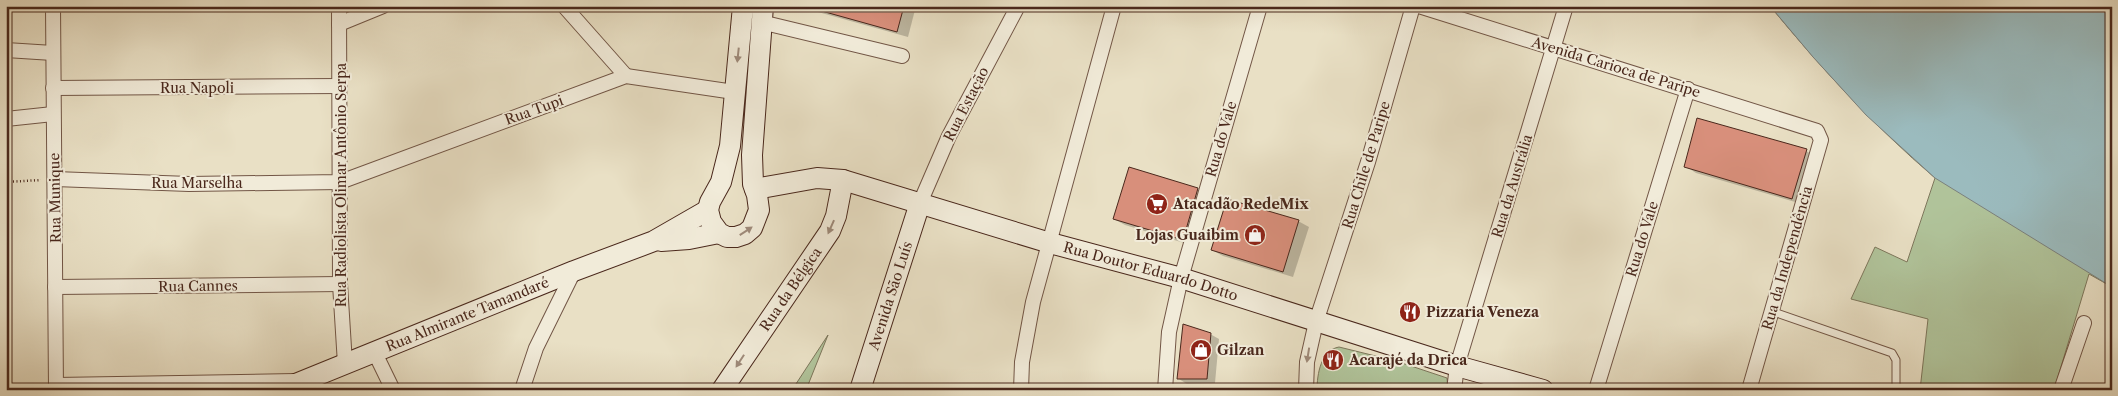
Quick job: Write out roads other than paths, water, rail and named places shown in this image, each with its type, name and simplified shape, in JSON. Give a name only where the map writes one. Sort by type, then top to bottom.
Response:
[{"type":"main road","points":[[719,233],[711,222],[708,210],[710,202],[721,182],[730,146],[742,6]]},
{"type":"main road","name":"Rua Almirante Tamandaré","points":[[654,242],[689,239],[719,233],[727,237],[736,237],[745,234],[752,228],[759,210],[752,174],[752,155],[762,14]]},
{"type":"main road","name":"Rua Doutor Eduardo Dotto","points":[[755,189],[817,178],[843,180],[1050,243],[1181,278],[1457,366],[1543,390]]},
{"type":"main road","name":"Rua da Bélgica","points":[[722,390],[830,231],[836,216],[843,180]]},
{"type":"main road","name":"Avenida São Luís","points":[[860,390],[868,380],[920,203]]},
{"type":"main road","name":"Rua Almirante Tamandaré","points":[[281,390],[574,271],[654,242],[708,210]]},
{"type":"street","name":"Rua Munique","points":[[53,6],[56,387]]},
{"type":"street","name":"Rua Radiolista Olimar Antônio Serpa","points":[[339,6],[340,284],[345,364]]},
{"type":"street","points":[[339,24],[384,6]]},
{"type":"street","points":[[564,6],[626,76]]},
{"type":"street","name":"Rua Estação","points":[[920,203],[949,136],[1018,6]]},
{"type":"street","points":[[1021,390],[1022,362],[1033,302],[1114,6]]},
{"type":"street","name":"Rua do Vale","points":[[1165,390],[1169,332],[1181,278],[1260,6]]},
{"type":"street","name":"Rua Chile de Paripe","points":[[1306,390],[1307,362],[1316,322],[1368,162],[1413,6]]},
{"type":"street","name":"Avenida Carioca de Paripe","points":[[1419,6],[1813,128]]},
{"type":"street","name":"Rua da Austrália","points":[[1454,390],[1457,366],[1566,6]]},
{"type":"street","points":[[762,14],[902,56]]},
{"type":"street","points":[[6,50],[53,53]]},
{"type":"street","name":"Rua Tupi","points":[[340,182],[626,76],[734,92]]},
{"type":"street","name":"Rua Napoli","points":[[53,88],[340,86]]},
{"type":"street","name":"Rua do Vale","points":[[1596,390],[1688,89]]},
{"type":"street","points":[[6,119],[53,114]]},
{"type":"street","name":"Rua da Independência","points":[[1749,390],[1820,140],[1819,134],[1813,128]]},
{"type":"street","name":"Rua Marselha","points":[[55,179],[189,184],[340,182]]},
{"type":"street","points":[[522,390],[536,348],[574,271]]},
{"type":"street","name":"Rua Cannes","points":[[55,287],[340,284]]},
{"type":"street","points":[[2061,390],[2084,323]]},
{"type":"street","points":[[374,351],[393,390]]},
{"type":"street","points":[[56,387],[302,381]]},
{"type":"lane","points":[[1771,311],[1888,350],[1895,355],[1896,360],[1896,390]]},
{"type":"water","points":[[1770,6],[2112,6],[2112,287],[1935,178],[1866,115]]},
{"type":"place","name":"Atacadão RedeMix","points":[[1157,204]]},
{"type":"place","name":"Lojas Guaibim","points":[[1255,235]]},
{"type":"place","name":"Pizzaria Veneza","points":[[1410,312]]},
{"type":"place","name":"Gilzan","points":[[1201,350]]},
{"type":"place","name":"Acarajé da Drica","points":[[1333,360]]}]
